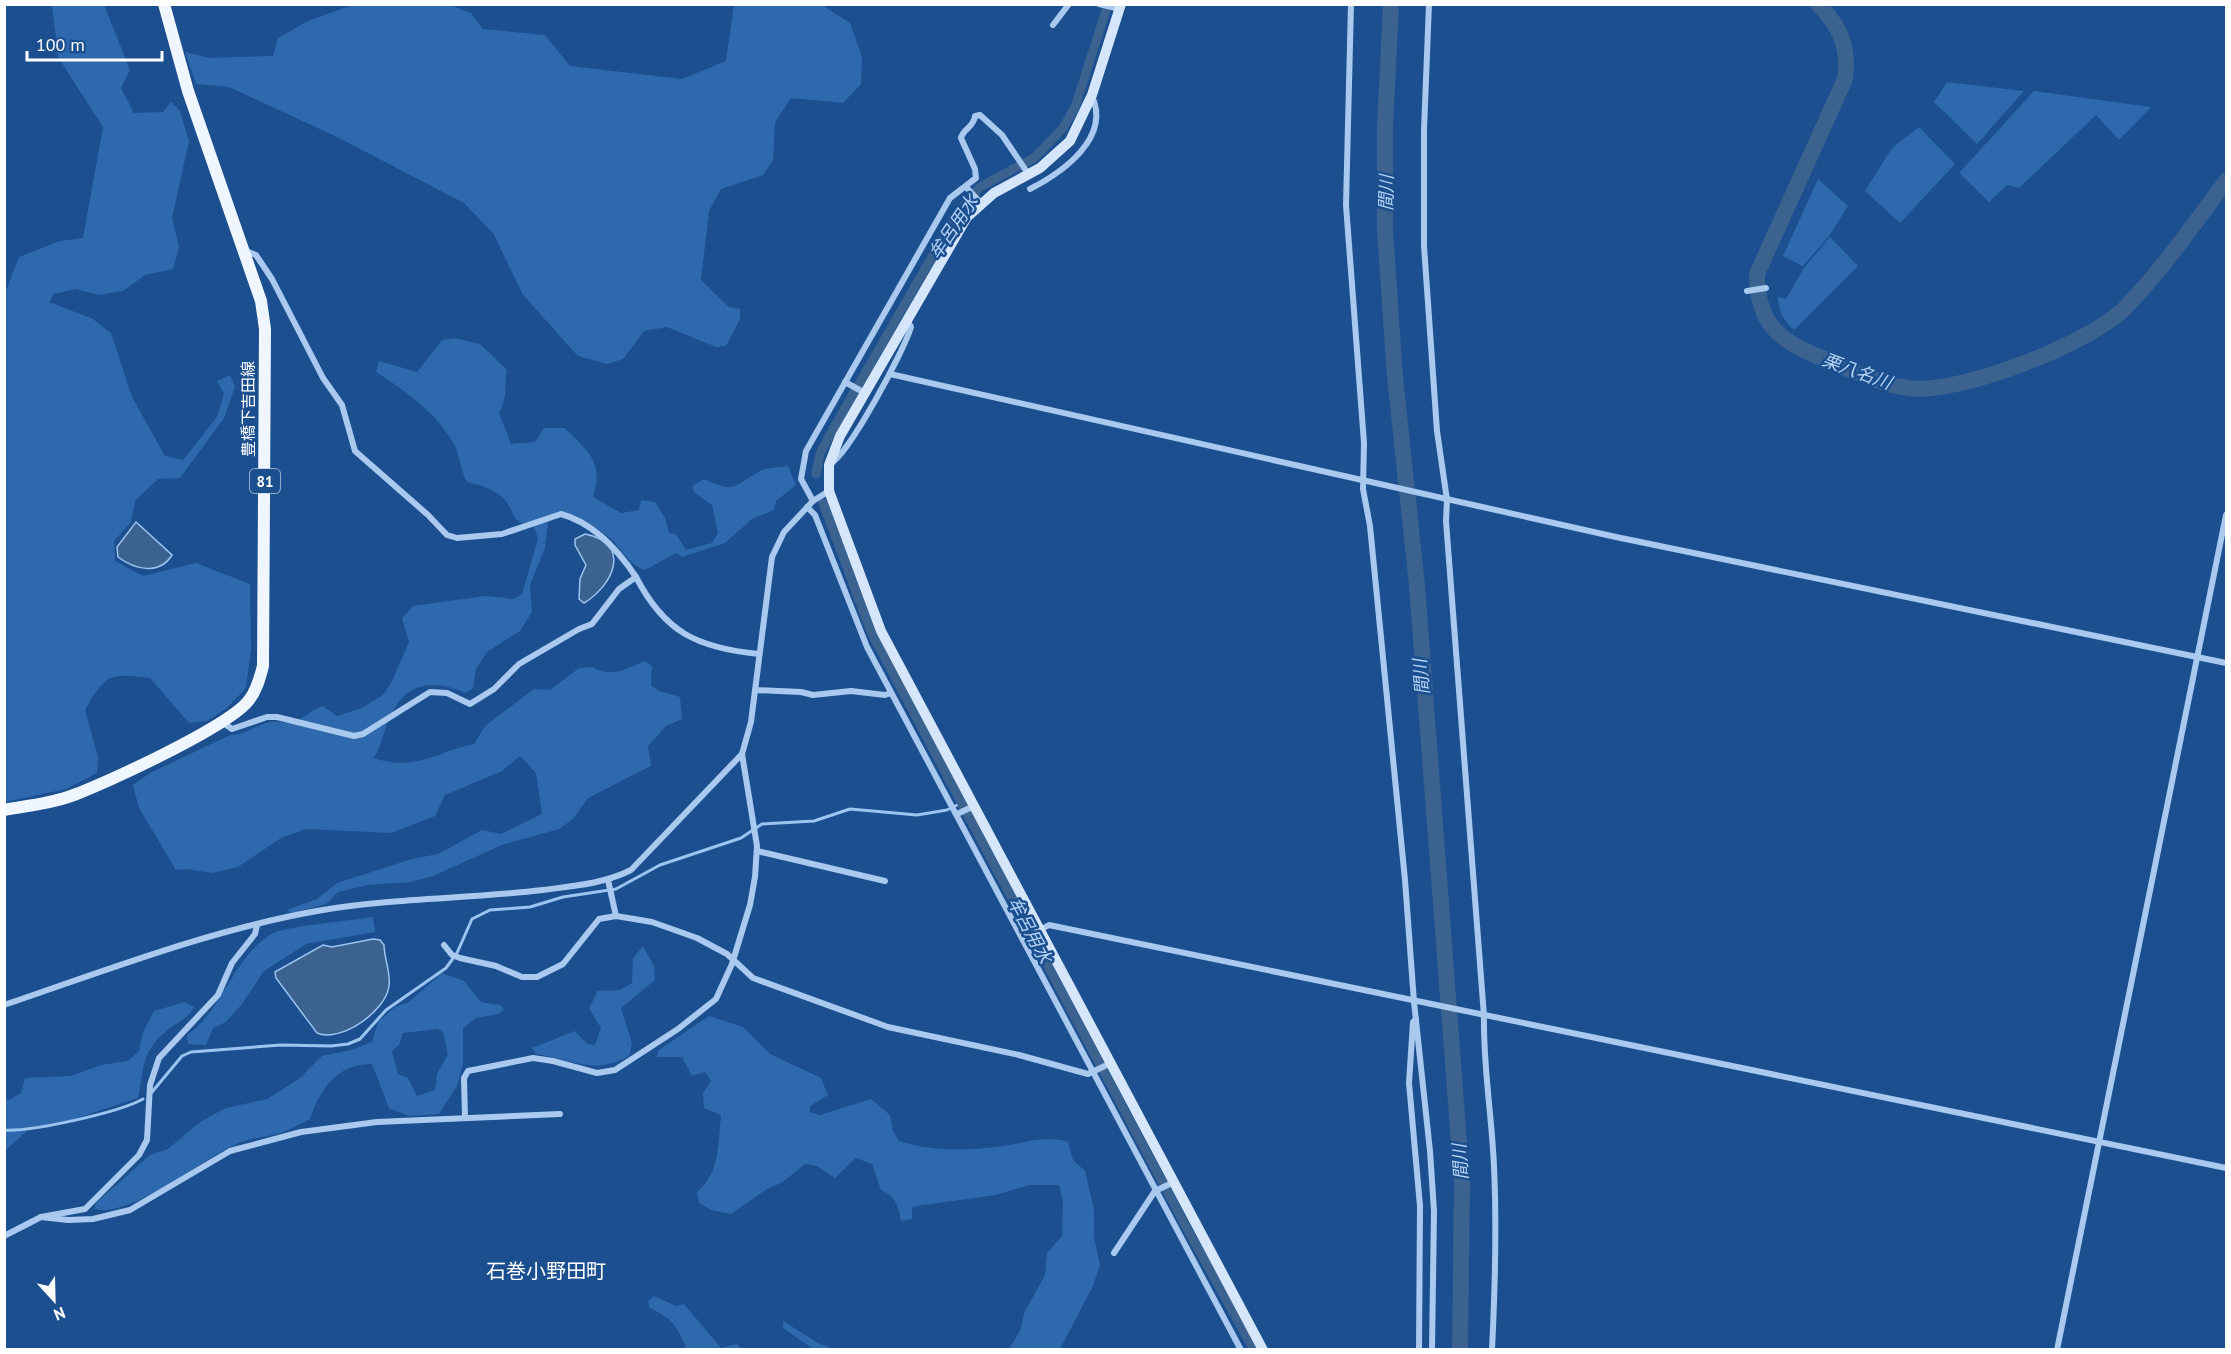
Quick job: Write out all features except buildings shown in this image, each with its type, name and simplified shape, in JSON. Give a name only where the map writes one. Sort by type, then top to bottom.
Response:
[{"type":"main road","name":"豊橋下吉田線","points":[[4,810],[66,798],[222,722],[250,699],[259,681],[264,638],[265,329],[261,301],[188,91],[164,4]]},
{"type":"street","points":[[1053,25],[1069,4]]},
{"type":"street","points":[[1351,4],[1346,205],[1365,480],[1405,880],[1434,1211],[1431,1350]]},
{"type":"street","points":[[1429,4],[1424,130],[1424,246],[1437,431],[1445,499],[1484,1063],[1494,1164],[1492,1350]]},
{"type":"street","points":[[1100,5],[1117,7],[1092,95],[1070,141],[1056,156],[979,201],[967,217],[862,391],[834,449],[829,465],[829,491],[881,632],[1172,1183],[1263,1350]]},
{"type":"street","points":[[1030,189],[1053,175],[1086,147],[1091,139],[1097,107],[1092,95]]},
{"type":"street","points":[[813,501],[801,479],[806,452],[848,383],[950,198],[968,189],[977,175],[964,146],[962,134],[970,128],[975,116],[980,115],[1002,135],[1027,173]]},
{"type":"street","points":[[968,189],[979,201]]},
{"type":"street","points":[[242,250],[256,255],[272,279],[323,378],[342,405],[355,451],[428,514],[447,535],[457,538],[487,537],[561,514],[584,523],[609,543],[636,577],[651,601],[679,633],[717,649],[759,654]]},
{"type":"street","points":[[1747,291],[1764,288]]},
{"type":"street","points":[[829,465],[837,460],[846,447],[890,374],[908,338],[911,327],[907,319]]},
{"type":"street","points":[[890,374],[1445,499],[2226,663]]},
{"type":"street","points":[[848,383],[862,391]]},
{"type":"street","points":[[4,1005],[178,946],[320,911],[610,884],[642,860],[742,754],[747,742],[755,690],[772,557],[784,532],[813,501],[829,491]]},
{"type":"street","points":[[807,507],[815,515],[854,619],[891,693],[956,810],[1241,1350]]},
{"type":"street","points":[[2057,1350],[2226,515]]},
{"type":"street","points":[[222,722],[232,729],[267,717],[277,717],[354,736],[363,734],[430,692],[437,691],[464,703],[476,702],[502,683],[519,664],[579,629],[592,624],[619,589],[636,577]]},
{"type":"street","points":[[755,690],[801,692],[813,695],[851,691],[885,695],[891,693]]},
{"type":"street","points":[[465,1118],[464,1078],[468,1071],[533,1058],[597,1073],[615,1070],[678,1029],[707,1007],[721,991],[750,905],[757,851],[742,754]]},
{"type":"street","points":[[956,810],[973,806]]},
{"type":"street","points":[[757,851],[885,881]]},
{"type":"street","points":[[610,884],[616,916]]},
{"type":"street","points":[[444,945],[452,955],[460,958],[496,966],[522,977],[537,976],[564,964],[599,919],[616,916],[674,928],[734,958],[753,978],[888,1027],[1019,1055],[1088,1074],[1109,1064]]},
{"type":"street","points":[[4,1236],[41,1217],[85,1209],[145,1146],[150,1085],[159,1058],[218,995],[238,953],[255,934],[257,925]]},
{"type":"street","points":[[1040,930],[1049,925],[1416,1003],[2099,1144],[2226,1168]]},
{"type":"street","points":[[1416,1018],[1413,1022],[1409,1083],[1420,1206],[1419,1350]]},
{"type":"street","points":[[41,1217],[60,1220],[93,1219],[130,1210],[230,1151],[301,1132],[376,1122],[560,1114]]},
{"type":"street","points":[[1114,1253],[1156,1191],[1172,1183]]},
{"type":"shaded area","points":[[355,4],[450,5],[471,13],[483,29],[545,35],[570,66],[682,79],[726,61],[734,5],[822,5],[850,23],[862,57],[861,84],[843,103],[791,98],[775,122],[773,160],[763,175],[721,189],[709,211],[701,280],[729,307],[740,309],[740,319],[726,346],[716,347],[667,327],[644,331],[623,359],[607,364],[578,356],[523,295],[493,233],[464,203],[339,138],[229,87],[196,84],[185,52],[209,58],[273,56],[278,38],[308,21]]},
{"type":"shaded area","points":[[52,5],[104,5],[130,70],[121,88],[134,113],[163,112],[171,102],[180,111],[189,141],[172,218],[179,247],[173,269],[145,275],[123,291],[100,295],[75,289],[54,294],[49,302],[93,319],[111,333],[132,397],[165,456],[183,460],[217,417],[224,394],[217,381],[230,375],[235,387],[224,418],[180,478],[158,479],[135,501],[131,522],[114,541],[115,561],[143,576],[196,563],[250,584],[251,649],[246,688],[227,708],[207,721],[189,723],[150,678],[117,676],[110,679],[98,689],[85,710],[98,757],[97,773],[66,789],[5,802],[5,293],[19,257],[60,241],[83,238],[103,127],[58,57]]},
{"type":"shaded area","points":[[1947,82],[2024,91],[1977,144],[1934,102]]},
{"type":"shaded area","points":[[2034,91],[2151,107],[2119,140],[2096,115],[2019,188],[2007,185],[1989,202],[1959,173]]},
{"type":"shaded area","points":[[1919,127],[1955,164],[1900,223],[1865,191],[1892,148]]},
{"type":"shaded area","points":[[1818,179],[1848,206],[1829,236],[1803,266],[1783,256]]},
{"type":"shaded area","points":[[1830,237],[1858,266],[1794,330],[1782,315],[1778,297],[1786,299],[1804,268]]},
{"type":"shaded area","points":[[454,338],[480,344],[507,370],[505,396],[499,413],[511,444],[535,442],[544,428],[565,428],[592,458],[596,474],[593,497],[621,513],[639,510],[641,500],[655,502],[665,518],[669,533],[676,534],[686,550],[712,543],[718,533],[712,505],[694,492],[692,486],[704,479],[723,486],[734,486],[763,470],[788,466],[796,485],[776,501],[774,510],[752,519],[725,543],[682,557],[676,553],[645,570],[631,561],[600,530],[562,512],[548,522],[545,548],[530,585],[532,612],[520,631],[487,652],[476,669],[473,688],[466,693],[439,685],[427,685],[407,693],[392,713],[374,758],[389,762],[414,762],[474,744],[485,726],[534,689],[550,690],[579,668],[593,667],[612,672],[645,661],[652,666],[651,685],[659,691],[680,697],[682,719],[666,726],[648,746],[651,766],[588,798],[573,819],[559,829],[502,845],[433,876],[411,882],[368,885],[338,892],[326,904],[292,913],[287,910],[317,899],[337,883],[412,859],[438,854],[482,830],[501,834],[542,814],[536,773],[520,756],[502,771],[445,795],[435,816],[391,833],[306,829],[281,838],[238,867],[212,873],[187,869],[176,870],[139,808],[133,785],[150,773],[230,735],[271,722],[294,722],[323,706],[337,716],[362,708],[383,695],[392,681],[409,642],[402,618],[413,606],[485,596],[514,599],[522,594],[538,539],[534,527],[519,522],[503,498],[495,492],[467,482],[455,446],[440,424],[410,395],[376,372],[379,361],[417,372],[442,340]]},
{"type":"shaded area","points":[[136,522],[172,555],[167,562],[153,568],[146,568],[131,565],[118,557],[117,547]]},
{"type":"shaded area","points":[[585,534],[600,539],[609,546],[613,555],[613,565],[610,576],[603,586],[584,603],[579,599],[580,579],[586,565],[575,545],[575,539]]},
{"type":"shaded area","points":[[373,917],[375,932],[306,944],[264,971],[242,1004],[226,1022],[213,1028],[206,1045],[188,1044],[187,1035],[210,1011],[248,955],[273,933],[304,926]]},
{"type":"shaded area","points":[[373,939],[380,940],[384,945],[389,981],[386,996],[371,1014],[350,1029],[327,1035],[317,1033],[276,978],[275,972],[323,945],[332,947]]},
{"type":"shaded area","points":[[643,946],[654,966],[655,980],[621,1008],[632,1043],[629,1056],[616,1062],[594,1065],[536,1054],[532,1048],[575,1031],[587,1044],[595,1045],[601,1028],[589,1008],[598,991],[620,990],[632,983],[633,958]]},
{"type":"shaded area","points":[[442,973],[464,981],[481,1002],[500,1005],[504,1010],[498,1014],[476,1018],[463,1028],[463,1064],[457,1086],[439,1114],[409,1116],[389,1108],[372,1064],[349,1068],[340,1073],[325,1088],[310,1119],[284,1132],[244,1141],[228,1148],[148,1196],[128,1205],[110,1210],[94,1209],[97,1202],[150,1155],[168,1149],[200,1122],[226,1108],[267,1099],[299,1079],[322,1056],[351,1050],[372,1042],[378,1022],[395,1007],[409,1002]],"holes":[[[437,1029],[443,1032],[448,1054],[437,1074],[435,1090],[417,1096],[408,1078],[398,1074],[392,1051],[399,1045],[403,1033]]]},
{"type":"shaded area","points":[[185,1002],[194,1007],[192,1011],[153,1044],[145,1060],[138,1098],[68,1121],[31,1127],[5,1151],[5,1099],[9,1100],[21,1093],[25,1078],[71,1076],[101,1065],[128,1061],[139,1051],[143,1032],[154,1011]]},
{"type":"shaded area","points":[[709,1016],[743,1027],[770,1054],[821,1078],[828,1095],[810,1106],[810,1112],[820,1115],[871,1099],[890,1115],[893,1131],[899,1141],[935,1148],[983,1148],[1050,1139],[1068,1142],[1073,1160],[1085,1171],[1094,1209],[1094,1237],[1100,1265],[1093,1286],[1060,1349],[1009,1349],[1021,1329],[1024,1313],[1045,1275],[1047,1253],[1062,1236],[1063,1202],[1059,1185],[1029,1185],[996,1195],[916,1206],[912,1208],[912,1219],[901,1221],[895,1202],[881,1190],[872,1164],[856,1158],[835,1178],[817,1166],[805,1164],[783,1182],[767,1189],[731,1214],[711,1210],[699,1203],[697,1192],[705,1184],[714,1167],[719,1137],[721,1115],[704,1108],[703,1093],[711,1081],[705,1072],[692,1076],[682,1057],[656,1057],[659,1050]]},
{"type":"shaded area","points":[[654,1296],[676,1306],[684,1304],[721,1348],[737,1344],[742,1349],[686,1349],[673,1324],[650,1308],[648,1301]]},
{"type":"shaded area","points":[[783,1321],[818,1343],[834,1349],[813,1349],[783,1328]]},
{"type":"waterway","name":"牟呂用水","points":[[816,474],[820,454],[833,429],[956,215],[980,187],[1034,158],[1063,128],[1075,107],[1108,4]]},
{"type":"waterway","name":"間川","points":[[1391,4],[1385,127],[1385,231],[1395,377],[1417,586],[1462,1182],[1460,1350]]},
{"type":"waterway","name":"栗八名川","points":[[1818,4],[1838,29],[1842,38],[1846,57],[1845,79],[1757,274],[1758,292],[1767,320],[1785,339],[1811,353],[1868,377],[1909,388],[1959,384],[2022,364],[2082,337],[2124,309],[2165,263],[2226,181]]},
{"type":"waterway","name":"牟呂用水","points":[[823,503],[871,632],[1185,1225],[1254,1350]]},
{"type":"waterway","points":[[152,1092],[182,1056],[191,1052],[281,1045],[331,1046],[348,1044],[360,1039],[386,1010],[446,968],[457,953],[472,919],[490,910],[530,907],[563,897],[616,889],[660,865],[741,838],[762,824],[814,821],[850,809],[917,815],[947,810],[963,802]]},
{"type":"waterway","points":[[4,1130],[34,1128],[75,1120],[116,1110],[143,1099]]},
{"type":"district","name":"石巻小野田町","points":[[546,1271]]}]
